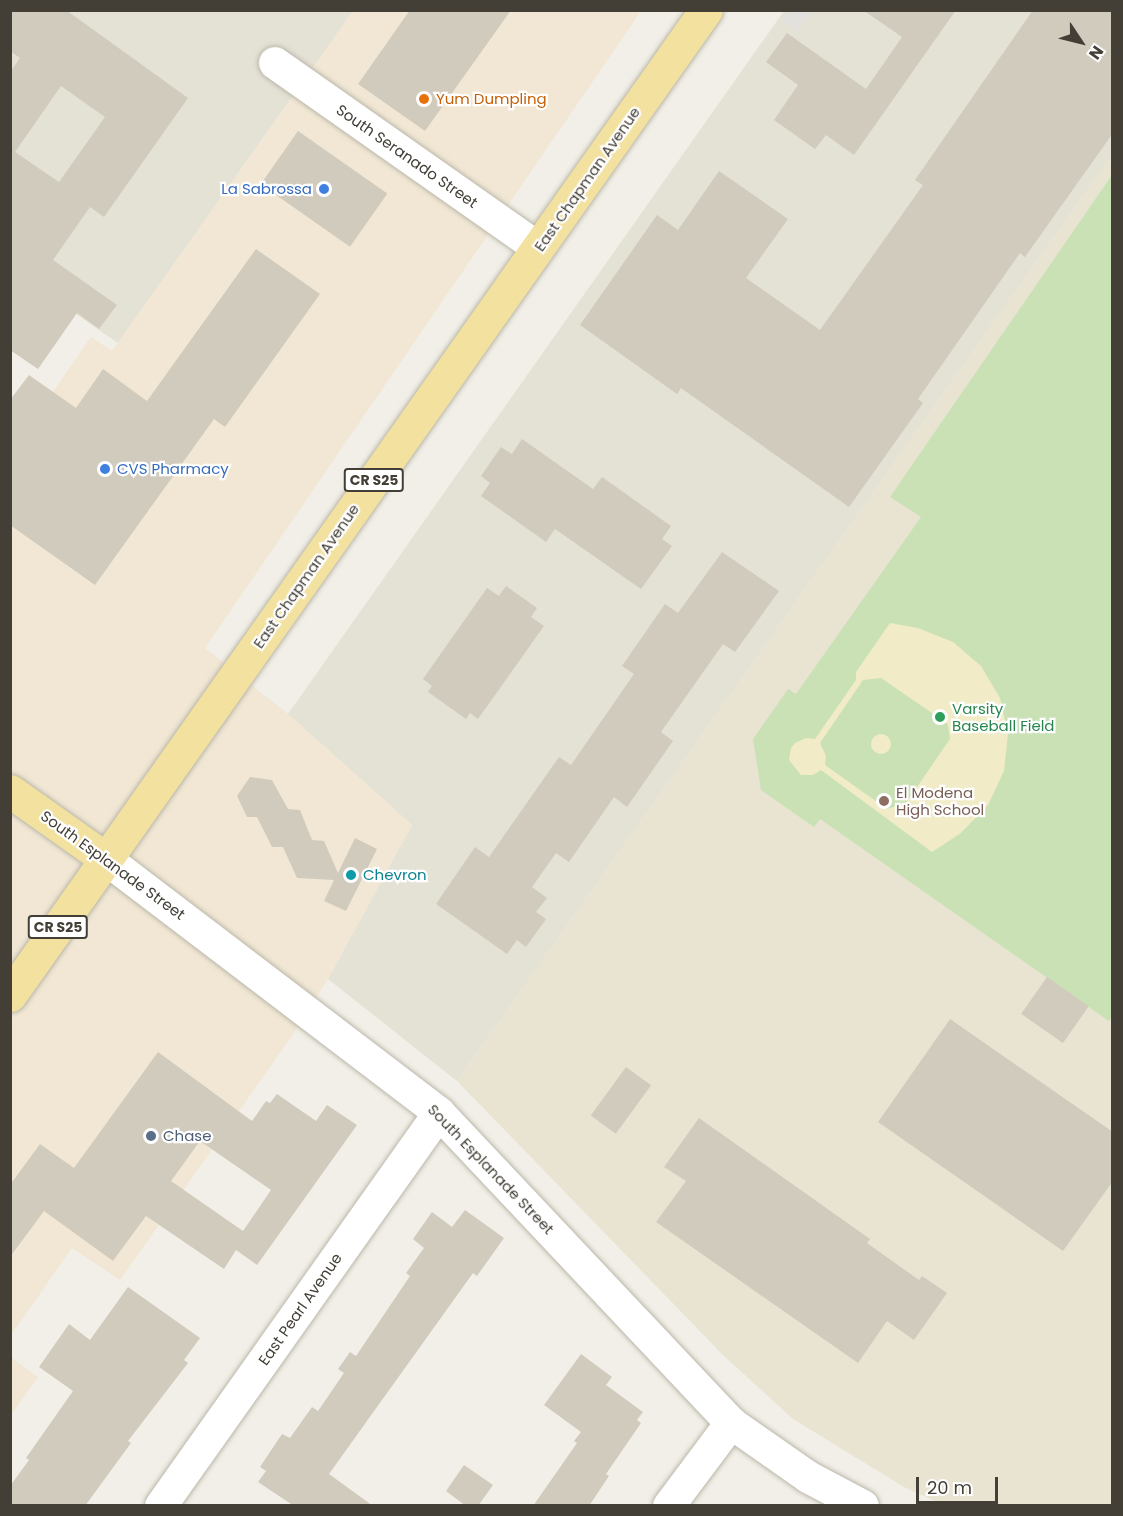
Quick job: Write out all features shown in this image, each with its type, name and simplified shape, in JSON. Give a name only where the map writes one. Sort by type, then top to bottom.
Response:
[{"type":"main road","name":"East Chapman Avenue","points":[[10,995],[706,10]]},
{"type":"main road","name":"South Esplanade Street","points":[[10,791],[106,859]]},
{"type":"street","name":"South Seranado Street","points":[[275,63],[538,248]]},
{"type":"street","name":"South Esplanade Street","points":[[106,859],[252,967],[439,1113],[731,1423],[808,1477],[862,1506]]},
{"type":"street","name":"East Pearl Avenue","points":[[160,1506],[439,1113]]},
{"type":"street","points":[[669,1506],[731,1423]]},
{"type":"shaded area","points":[[10,11],[353,11],[118,343],[11,269]]},
{"type":"shaded area","points":[[353,11],[641,11],[205,648],[288,714],[412,825],[328,979],[287,1043],[120,1280],[72,1248],[11,1335],[11,452],[91,337],[112,351]]},
{"type":"shaded area","points":[[784,11],[1112,11],[1112,155],[457,1081],[328,979],[412,825],[288,714]]},
{"type":"shaded area","points":[[788,11],[812,11],[797,32],[781,21]]},
{"type":"shaded area","name":"El Modena High School","points":[[1112,155],[1112,1505],[944,1505],[904,1487],[793,1419],[724,1356],[457,1081]]},
{"type":"shaded area","points":[[11,1357],[38,1377],[11,1415]]},
{"type":"green space","name":"Varsity Baseball Field","points":[[1112,175],[1112,1016],[1109,1021],[820,819],[814,827],[761,790],[753,739],[788,689],[796,694],[921,517],[890,497]]},
{"type":"sand","points":[[890,623],[918,628],[953,642],[981,666],[1000,698],[1008,734],[1004,771],[988,805],[961,833],[932,852],[821,770],[813,775],[801,775],[789,760],[791,748],[795,743],[806,738],[815,739],[856,680],[856,672]],"holes":[[[881,678],[948,724],[950,739],[906,803],[887,809],[825,765],[826,756],[820,743],[863,680]]]},
{"type":"sand","points":[[881,734],[888,737],[891,744],[888,751],[881,754],[874,751],[871,744],[874,737]]},
{"type":"building","points":[[10,10],[66,10],[188,98],[104,217],[90,207],[53,260],[117,305],[99,329],[77,313],[38,369],[10,350],[10,72],[20,58],[10,51]],"holes":[[[61,86],[105,117],[59,182],[15,152]]]},
{"type":"building","points":[[410,10],[511,10],[425,131],[358,84]]},
{"type":"building","points":[[863,10],[956,10],[854,155],[826,135],[815,149],[774,120],[798,85],[766,62],[787,33],[866,89],[902,37]]},
{"type":"building","points":[[1033,10],[1113,10],[1113,133],[1025,257],[1020,253],[918,399],[923,403],[849,507],[681,388],[677,394],[580,325],[657,215],[678,230],[719,171],[788,219],[746,278],[820,330],[923,185],[915,180]]},
{"type":"building","name":"La Sabrossa","points":[[298,131],[387,194],[350,247],[261,184]]},
{"type":"building","points":[[256,249],[320,294],[225,427],[214,419],[95,585],[10,525],[10,400],[29,375],[76,408],[103,369],[147,401]]},
{"type":"building","points":[[522,439],[593,489],[602,477],[671,526],[662,539],[672,546],[641,589],[555,529],[546,542],[481,496],[490,483],[481,476],[501,447],[512,454]]},
{"type":"building","points":[[722,552],[779,591],[735,652],[723,644],[661,732],[673,741],[627,807],[614,797],[569,862],[556,853],[532,887],[547,898],[536,912],[546,919],[526,947],[517,940],[507,954],[436,904],[475,847],[489,857],[559,757],[571,765],[634,674],[622,666],[665,604],[678,613]]},
{"type":"building","points":[[506,586],[537,608],[531,617],[544,626],[478,719],[470,713],[466,719],[428,692],[432,686],[423,679],[487,588],[499,596]]},
{"type":"building","points":[[250,777],[272,780],[288,809],[300,810],[312,840],[324,841],[338,873],[355,838],[377,849],[346,911],[324,901],[334,880],[297,878],[283,847],[272,847],[257,817],[247,817],[237,796]]},
{"type":"building","points":[[1047,977],[1089,1006],[1063,1043],[1021,1014]]},
{"type":"building","points":[[950,1019],[1113,1132],[1113,1181],[1063,1251],[878,1122]]},
{"type":"building","points":[[158,1052],[252,1121],[266,1101],[270,1103],[277,1094],[316,1121],[327,1105],[357,1125],[257,1265],[236,1250],[224,1269],[146,1216],[113,1261],[44,1211],[10,1257],[10,1185],[40,1144],[74,1168]],"holes":[[[200,1141],[271,1190],[243,1231],[171,1181]]]},
{"type":"building","points":[[626,1067],[651,1085],[616,1134],[591,1116]]},
{"type":"building","points":[[699,1118],[870,1239],[867,1243],[919,1280],[922,1276],[947,1293],[914,1340],[887,1321],[858,1363],[656,1222],[686,1181],[664,1167]]},
{"type":"building","points":[[465,1210],[504,1238],[477,1276],[473,1273],[329,1474],[373,1506],[294,1506],[258,1482],[266,1471],[260,1467],[282,1434],[290,1438],[312,1407],[318,1411],[344,1373],[338,1369],[350,1352],[356,1356],[410,1276],[406,1273],[424,1248],[413,1239],[432,1212],[452,1227]]},
{"type":"building","points":[[128,1287],[200,1338],[184,1360],[188,1363],[128,1441],[131,1443],[85,1506],[10,1506],[10,1486],[29,1460],[26,1458],[73,1391],[39,1367],[69,1324],[90,1340]]},
{"type":"building","points":[[581,1354],[612,1377],[606,1385],[643,1412],[637,1420],[641,1423],[606,1474],[609,1476],[589,1506],[533,1506],[577,1443],[574,1441],[581,1432],[544,1405]]},
{"type":"building","points":[[464,1465],[493,1485],[478,1506],[466,1506],[446,1491]]},
{"type":"place","name":"Yum Dumpling","points":[[424,99]]},
{"type":"place","name":"La Sabrossa","points":[[324,189]]},
{"type":"place","name":"CVS Pharmacy","points":[[105,469]]},
{"type":"place","name":"Varsity Baseball Field","points":[[940,717]]},
{"type":"place","name":"El Modena High School","points":[[884,801]]},
{"type":"place","name":"Chevron","points":[[351,875]]},
{"type":"place","name":"Chase","points":[[151,1136]]}]
